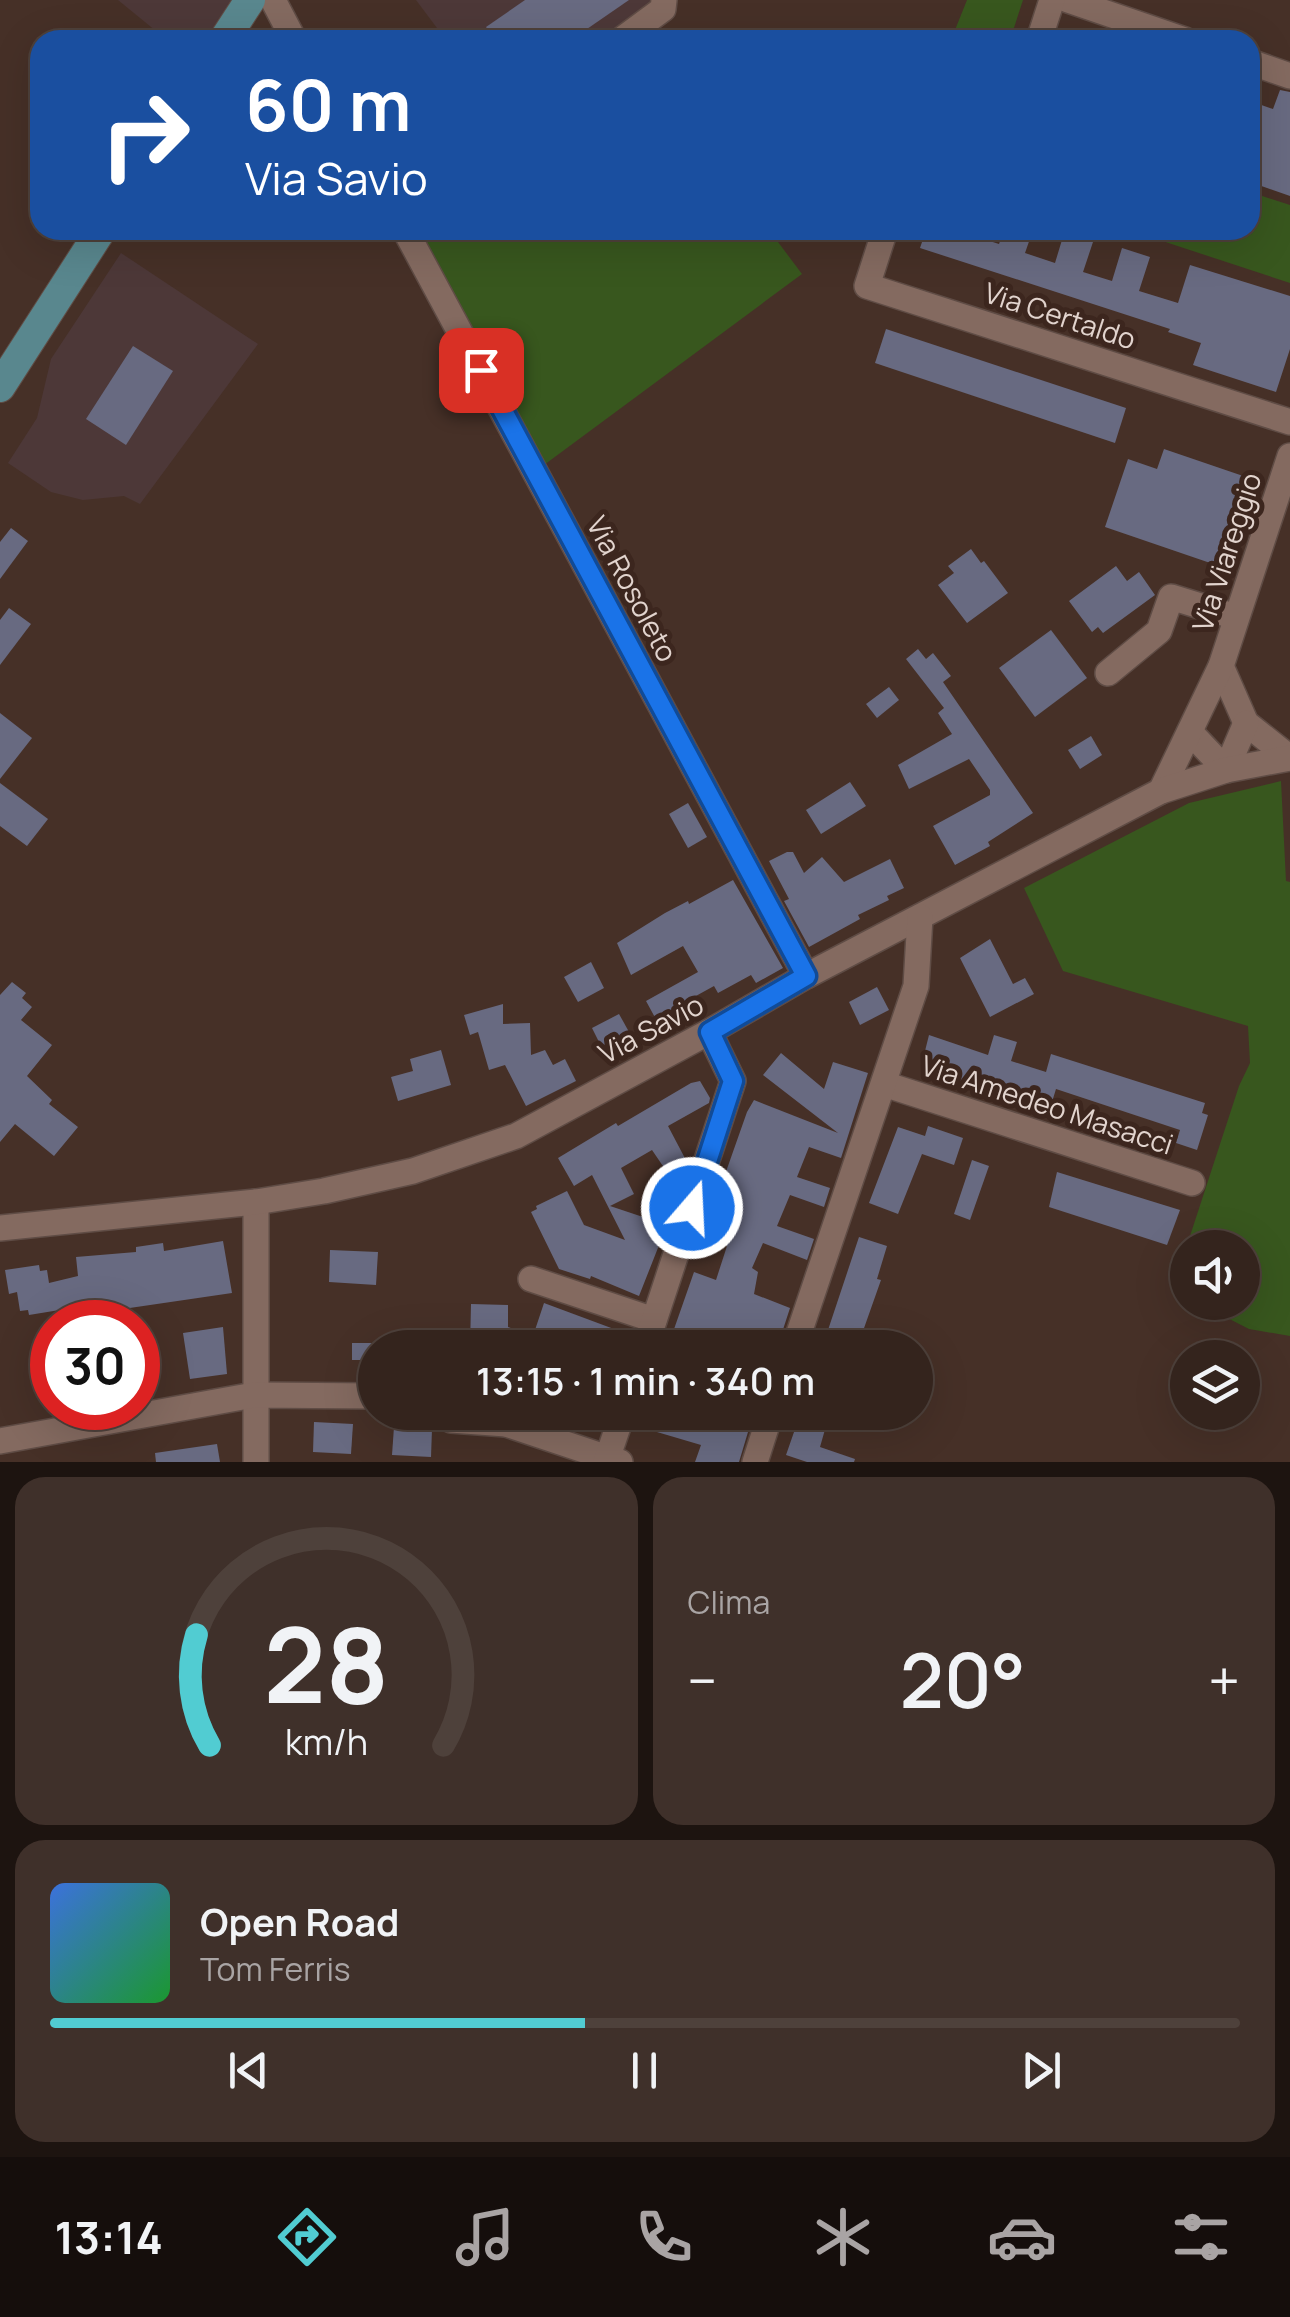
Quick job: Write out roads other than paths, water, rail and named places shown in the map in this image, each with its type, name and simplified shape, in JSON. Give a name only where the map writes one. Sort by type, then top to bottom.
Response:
[{"type":"main road","points":[[230,30],[250,0]]},
{"type":"main road","points":[[0,388],[96,240]]},
{"type":"street","points":[[272,0],[288,30]]},
{"type":"street","points":[[635,30],[663,9],[664,0]]},
{"type":"street","points":[[1042,30],[1052,0]]},
{"type":"street","points":[[1068,0],[1155,30]]},
{"type":"street","points":[[1144,26],[1152,0]]},
{"type":"street","points":[[1260,66],[1290,76]]},
{"type":"street","name":"Via Rosoleto","points":[[411,240],[806,976]]},
{"type":"street","name":"Via Certaldo","points":[[883,240],[867,286],[1290,422]]},
{"type":"street","name":"Via Viareggio","points":[[1161,791],[1221,666],[1290,456]]},
{"type":"street","points":[[1108,673],[1159,632],[1171,597],[1236,617]]},
{"type":"street","name":"Via Viareggio","points":[[1221,666],[1246,723],[1290,758]]},
{"type":"street","points":[[1190,732],[1226,770],[1246,723]]},
{"type":"street","name":"Via Savio","points":[[0,1228],[256,1202],[413,1172],[516,1136],[806,976],[1161,791],[1226,770],[1290,758]]},
{"type":"street","points":[[800,1330],[916,986],[920,917]]},
{"type":"street","points":[[651,1330],[733,1081],[710,1032]]},
{"type":"street","name":"Via Amedeo Masacci","points":[[884,1084],[1192,1183]]},
{"type":"street","points":[[256,1202],[256,1462]]},
{"type":"street","points":[[531,1279],[654,1320]]},
{"type":"street","points":[[0,1441],[254,1395],[358,1396]]},
{"type":"street","points":[[535,1430],[611,1461],[619,1430]]},
{"type":"street","points":[[754,1462],[766,1430]]}]
